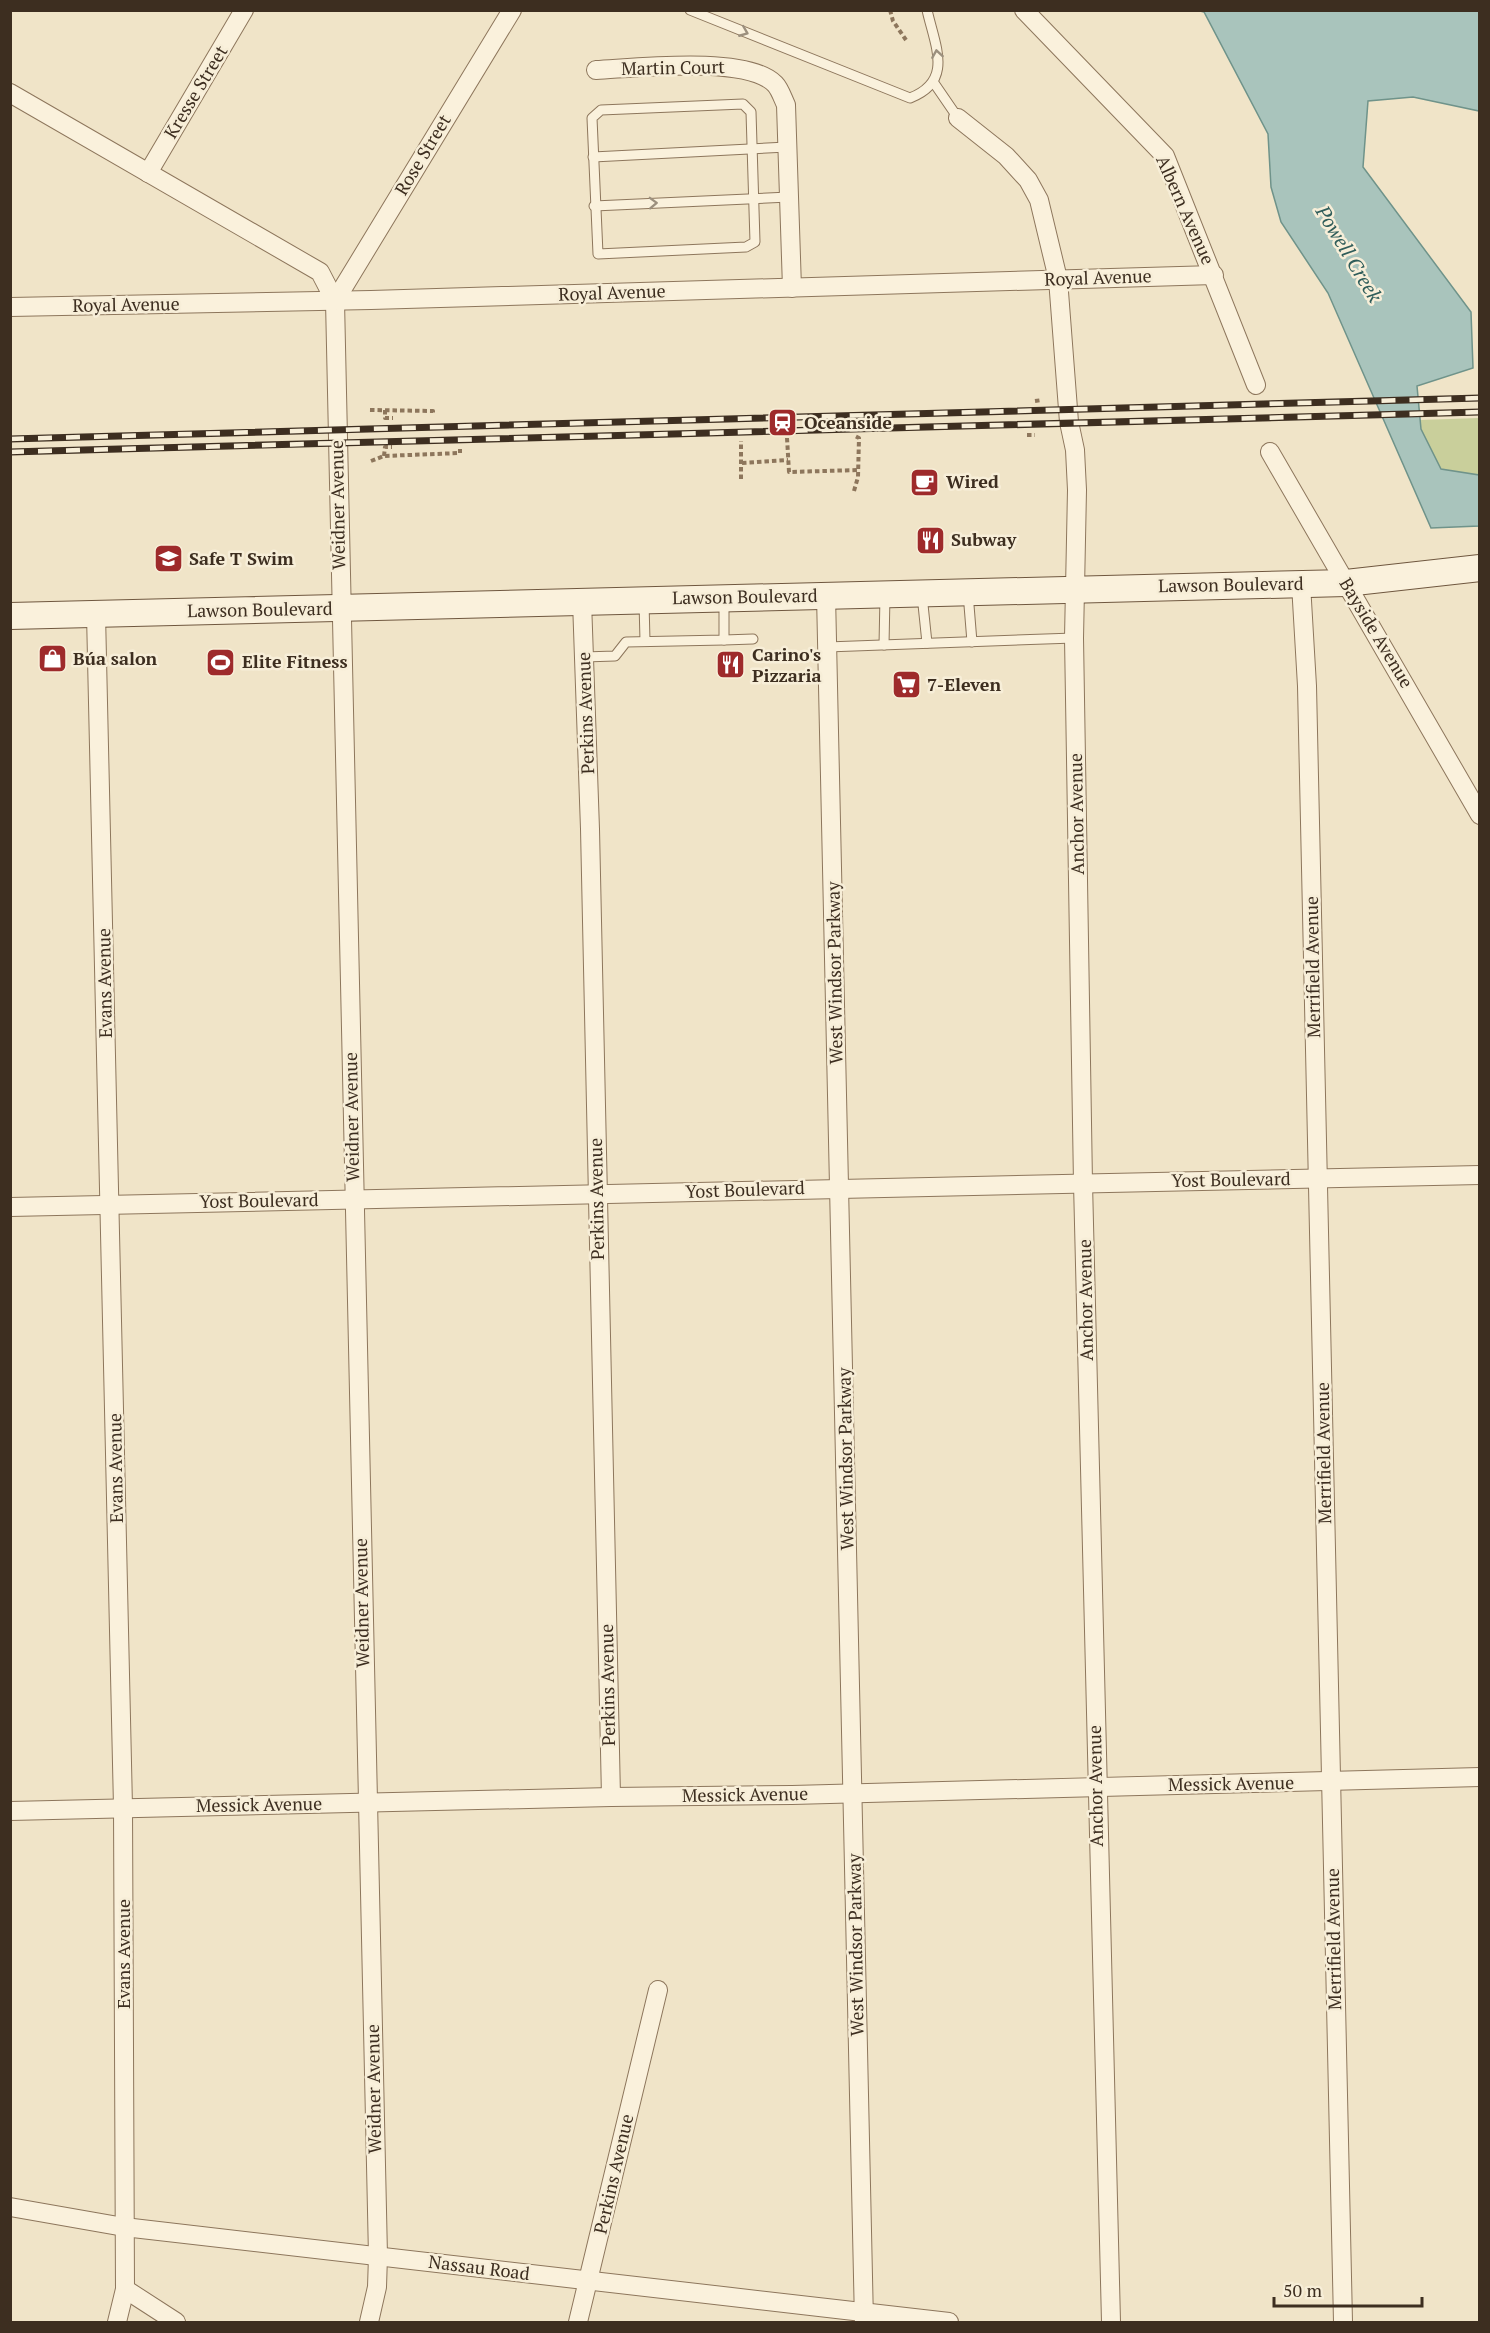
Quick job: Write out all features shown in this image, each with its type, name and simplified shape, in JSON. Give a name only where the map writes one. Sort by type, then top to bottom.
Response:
[{"type":"main road","name":"Lawson Boulevard","points":[[10,616],[968,590],[1346,583],[1479,568]]},
{"type":"street","name":"Kresse Street","points":[[148,173],[244,10]]},
{"type":"street","name":"Rose Street","points":[[335,301],[512,10]]},
{"type":"street","name":"Albern Avenue","points":[[1024,10],[1165,156],[1256,385]]},
{"type":"street","name":"Martin Court","points":[[596,70],[725,65],[750,71],[775,84],[786,105],[792,288]]},
{"type":"street","name":"Weidner Avenue","points":[[10,93],[320,272],[335,301],[366,1802],[378,2256],[378,2287],[369,2322]]},
{"type":"street","name":"Anchor Avenue","points":[[958,118],[1006,156],[1029,180],[1039,200],[1058,279],[1069,422],[1076,470],[1074,638],[1083,1183],[1096,1786],[1111,2322]]},
{"type":"street","name":"Royal Avenue","points":[[10,307],[335,301],[1214,275]]},
{"type":"street","name":"Bayside Avenue","points":[[1270,452],[1479,815]]},
{"type":"street","name":"Merrifield Avenue","points":[[1301,584],[1307,686],[1342,2322]]},
{"type":"street","name":"West Windsor Parkway","points":[[826,595],[864,2318]]},
{"type":"street","name":"Perkins Avenue","points":[[582,601],[590,830],[596,1194],[611,1797]]},
{"type":"street","name":"Evans Avenue","points":[[96,614],[123,1808],[124,2289],[117,2322]]},
{"type":"street","name":"Yost Boulevard","points":[[10,1207],[1479,1175]]},
{"type":"street","name":"Messick Avenue","points":[[10,1810],[1479,1777]]},
{"type":"street","name":"Perkins Avenue","points":[[578,2322],[658,1990]]},
{"type":"street","name":"Nassau Road","points":[[10,2208],[124,2228],[588,2281],[864,2318],[949,2322]]},
{"type":"street","points":[[124,2289],[176,2322]]},
{"type":"lane","points":[[690,10],[910,98],[923,93],[934,83],[938,62],[927,10]]},
{"type":"lane","points":[[934,83],[958,118]]},
{"type":"lane","points":[[743,104],[751,112],[752,149],[755,242],[746,247],[598,254],[594,206],[592,118],[601,110],[743,104]]},
{"type":"lane","points":[[593,157],[787,147]]},
{"type":"lane","points":[[594,206],[789,197]]},
{"type":"lane","points":[[968,590],[972,642]]},
{"type":"lane","points":[[922,592],[927,643]]},
{"type":"lane","points":[[884,645],[885,593]]},
{"type":"lane","points":[[724,597],[724,640]]},
{"type":"lane","points":[[644,599],[645,641]]},
{"type":"lane","points":[[827,647],[1074,638]]},
{"type":"lane","points":[[584,657],[615,656],[626,642],[753,639]]},
{"type":"path","points":[[890,10],[893,21],[906,40]]},
{"type":"path","points":[[1035,401],[1042,400]]},
{"type":"path","points":[[370,410],[433,411],[433,414]]},
{"type":"path","points":[[385,410],[385,418],[393,418]]},
{"type":"path","points":[[1027,435],[1035,435]]},
{"type":"path","points":[[854,491],[859,470],[859,438],[855,436]]},
{"type":"path","points":[[787,438],[789,472],[859,470]]},
{"type":"path","points":[[741,441],[741,479]]},
{"type":"path","points":[[384,456],[384,447],[392,447]]},
{"type":"path","points":[[371,461],[384,456],[460,453],[460,449]]},
{"type":"path","points":[[742,463],[788,460]]},
{"type":"green space","points":[[1479,418],[1479,475],[1441,469],[1421,429],[1420,420]]},
{"type":"water","name":"Powell Creek","points":[[1200,11],[1479,11],[1479,111],[1413,97],[1368,101],[1363,167],[1471,312],[1473,368],[1417,386],[1421,429],[1441,469],[1479,475],[1479,526],[1431,528],[1328,293],[1281,222],[1271,187],[1268,134],[1204,12]]},
{"type":"railway","points":[[10,439],[1480,398]]},
{"type":"railway","points":[[10,452],[1480,412]]},
{"type":"place","name":"Oceanside","points":[[783,423]]},
{"type":"place","name":"Wired","points":[[925,482]]},
{"type":"place","name":"Subway","points":[[930,540]]},
{"type":"place","name":"Safe T Swim","points":[[168,559]]},
{"type":"place","name":"Búa salon","points":[[52,659]]},
{"type":"place","name":"Elite Fitness","points":[[221,662]]},
{"type":"place","name":"Carino's Pizzaria","points":[[731,665]]},
{"type":"place","name":"7-Eleven","points":[[906,685]]}]
